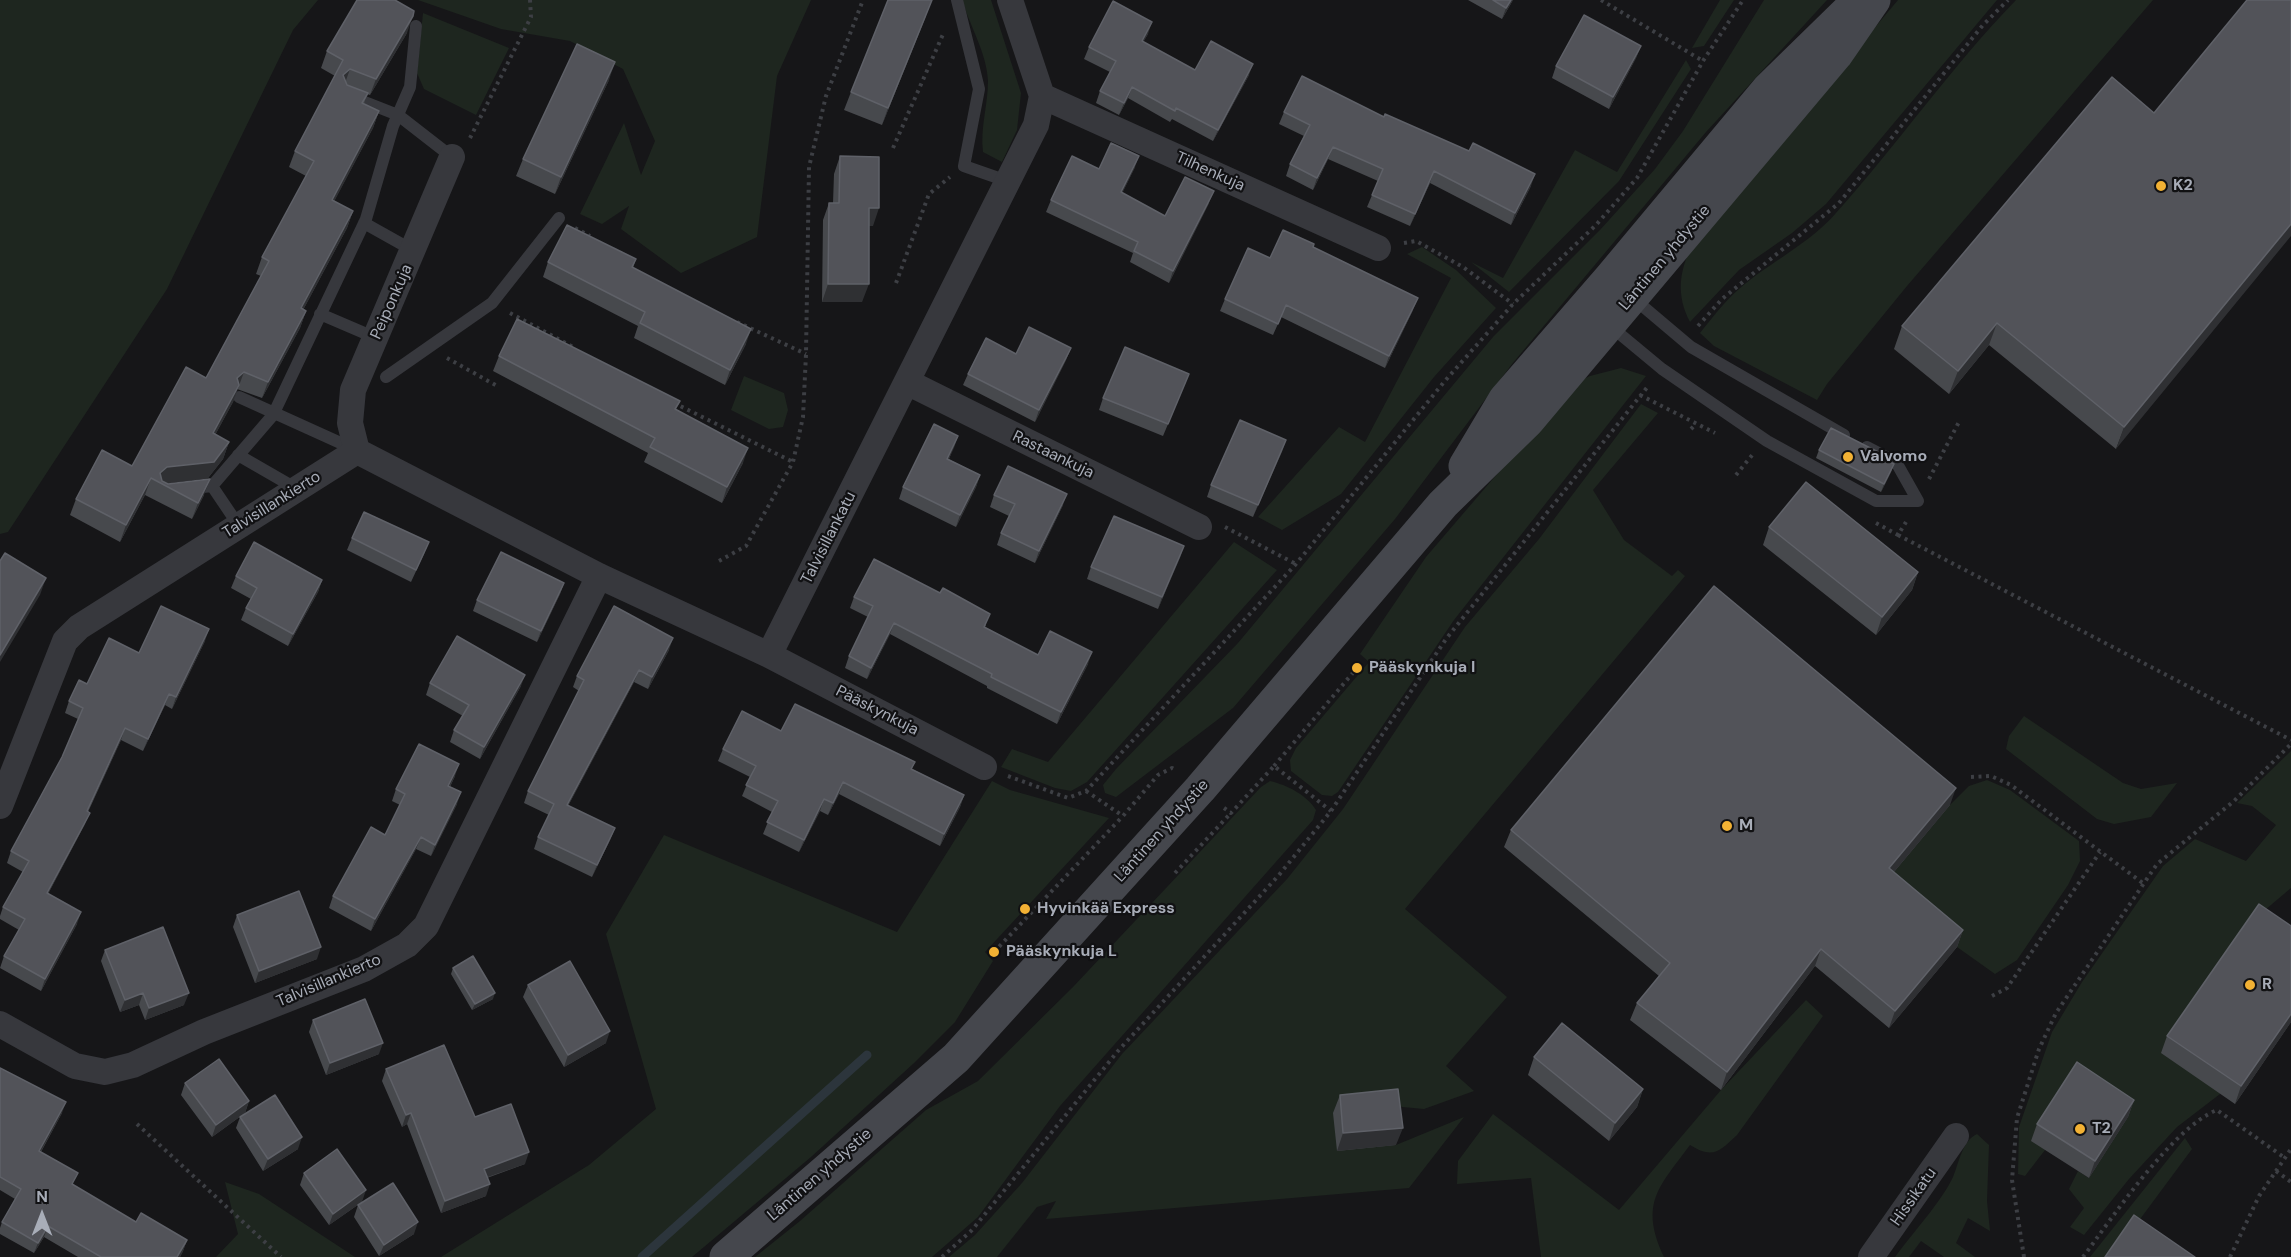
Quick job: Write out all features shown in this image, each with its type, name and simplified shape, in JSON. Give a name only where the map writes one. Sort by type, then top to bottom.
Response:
[{"type":"main road","name":"Läntinen yhdystie","points":[[1621,288],[1768,88],[1858,0]]},
{"type":"main road","name":"Läntinen yhdystie","points":[[726,1257],[956,1058],[1200,789],[1443,504],[1505,399],[1598,315],[1836,55],[1874,0]]},
{"type":"street","points":[[1010,0],[1042,96]]},
{"type":"street","name":"Talvisillankatu","points":[[769,656],[1036,125],[1042,96]]},
{"type":"street","name":"Tilhenkuja","points":[[1042,96],[1378,248]]},
{"type":"street","name":"Peiponkuja","points":[[357,451],[350,423],[353,390],[452,157]]},
{"type":"street","name":"Rastaankuja","points":[[907,382],[1199,527]]},
{"type":"street","points":[[357,451],[599,576],[769,656]]},
{"type":"street","name":"Talvisillankierto","points":[[0,806],[65,641],[80,627],[357,451]]},
{"type":"street","name":"Talvisillankierto","points":[[0,1024],[75,1066],[105,1072],[133,1065],[204,1032],[364,969],[407,945],[426,926],[599,576]]},
{"type":"street","name":"Pääskynkuja","points":[[769,656],[984,767]]},
{"type":"street","name":"Hissikatu","points":[[1871,1257],[1956,1136]]},
{"type":"lane","points":[[957,1],[979,88],[964,165],[1008,182]]},
{"type":"lane","points":[[182,489],[212,486],[273,415],[364,223],[398,115],[410,87],[416,26]]},
{"type":"lane","points":[[345,94],[398,115],[452,157]]},
{"type":"lane","points":[[386,377],[492,303],[559,218]]},
{"type":"lane","points":[[364,223],[414,251]]},
{"type":"lane","points":[[1598,315],[1662,369],[1767,441],[1876,501],[1918,501],[1896,462],[1788,405],[1684,342],[1621,288]]},
{"type":"lane","points":[[320,314],[376,338]]},
{"type":"lane","points":[[239,397],[273,415],[357,451]]},
{"type":"lane","points":[[238,455],[297,489]]},
{"type":"lane","points":[[212,486],[239,526]]},
{"type":"path","points":[[452,157],[468,141],[531,17],[530,0]]},
{"type":"path","points":[[719,561],[746,546],[793,462],[803,417],[809,167],[826,96],[863,0]]},
{"type":"path","points":[[1602,0],[1703,61]]},
{"type":"path","points":[[984,767],[1068,798],[1086,791],[1296,564],[1444,382],[1513,304],[1596,225],[1637,178],[1703,61],[1743,0]]},
{"type":"path","points":[[1684,342],[1722,299],[1839,203],[1983,25],[2008,0]]},
{"type":"path","points":[[893,148],[957,1]]},
{"type":"path","points":[[896,283],[929,194],[964,165]]},
{"type":"path","points":[[559,218],[596,240]]},
{"type":"path","points":[[1378,248],[1416,241],[1463,267],[1513,304]]},
{"type":"path","points":[[492,303],[573,347]]},
{"type":"path","points":[[731,319],[806,354]]},
{"type":"path","points":[[428,348],[499,387]]},
{"type":"path","points":[[942,1257],[972,1230],[1118,1051],[1287,866],[1331,811],[1446,639],[1662,369]]},
{"type":"path","points":[[670,401],[793,462]]},
{"type":"path","points":[[1691,429],[1696,424]]},
{"type":"path","points":[[1736,475],[1754,454]]},
{"type":"path","points":[[1199,527],[1227,527],[1296,564]]},
{"type":"path","points":[[1898,535],[2291,742],[2234,801],[2157,864],[2056,1013],[2039,1049],[2017,1118],[2012,1180],[2024,1257]]},
{"type":"path","points":[[1274,766],[1357,668]]},
{"type":"path","points":[[1971,777],[1991,776],[2011,785],[2144,884]]},
{"type":"path","points":[[1175,873],[1231,813]]},
{"type":"path","points":[[994,952],[1123,816]]},
{"type":"path","points":[[1992,996],[2007,988],[2100,852]]},
{"type":"path","points":[[2083,1257],[2145,1175],[2201,1116],[2217,1110],[2285,1158]]},
{"type":"path","points":[[137,1124],[281,1257]]},
{"type":"path","points":[[2230,1257],[2259,1196],[2291,1149]]},
{"type":"path","points":[[2276,1171],[2291,1182]]},
{"type":"shaded area","points":[[0,0],[318,0],[293,30],[167,289],[8,532],[0,534]]},
{"type":"shaded area","points":[[418,0],[811,0],[777,76],[757,237],[681,273],[621,229],[629,206],[602,224],[580,214],[624,123],[641,175],[655,141],[623,69],[570,41],[501,29]]},
{"type":"shaded area","points":[[962,0],[991,0],[1021,93],[1017,130],[1002,162],[983,152],[988,90],[987,71]]},
{"type":"shaded area","points":[[1720,0],[1734,0],[1704,46],[1692,48]]},
{"type":"shaded area","points":[[1764,0],[1827,0],[1706,132],[1512,364],[1395,519],[1233,708],[1116,797],[1105,793],[1103,785],[1116,769],[1238,643],[1493,337],[1600,230],[1655,169],[1683,131]]},
{"type":"shaded area","points":[[1898,0],[1997,0],[1826,204],[1792,233],[1739,270],[1690,322],[1683,302],[1681,283],[1684,265],[1692,245]]},
{"type":"shaded area","points":[[2016,0],[2153,0],[1907,286],[1827,384],[1817,400],[1714,346],[1700,333],[1723,305],[1751,279],[1802,244],[1836,213],[1969,52]]},
{"type":"shaded area","points":[[423,13],[509,48],[476,115],[424,89],[417,73]]},
{"type":"shaded area","points":[[1686,60],[1691,69],[1619,181],[1509,292],[1471,262],[1503,278],[1575,150],[1617,172]]},
{"type":"shaded area","points":[[1422,247],[1456,270],[1496,308],[1434,377],[1341,494],[1282,530],[1258,517],[1339,427],[1365,442],[1451,278],[1407,254]]},
{"type":"shaded area","points":[[1621,368],[1646,376],[1454,620],[1338,792],[1332,796],[1322,795],[1291,771],[1290,760],[1296,748],[1369,662],[1360,654],[1426,557],[1575,383],[1590,376]]},
{"type":"shaded area","points":[[744,376],[784,393],[788,410],[783,427],[769,429],[731,410]]},
{"type":"shaded area","points":[[1641,404],[1658,413],[1593,490],[1624,540],[1672,576],[1678,570],[1685,576],[1405,909],[1507,997],[1446,1066],[1474,1091],[1424,1109],[1392,1106],[1337,1150],[1396,1145],[1464,1117],[1409,1188],[1046,1219],[1056,1201],[1037,1207],[997,1257],[949,1257],[975,1235],[1022,1183],[1122,1054],[1287,879],[1343,809],[1465,627],[1539,539]]},
{"type":"shaded area","points":[[1234,542],[1277,570],[1087,782],[1071,791],[1055,788],[1001,767],[1012,749],[1048,762]]},
{"type":"shaded area","points":[[2024,716],[2123,783],[2141,789],[2177,783],[2151,817],[2114,824],[2097,819],[2006,749],[2009,736]]},
{"type":"shaded area","points":[[2291,751],[2291,888],[2252,921],[2220,1094],[2177,1127],[2129,1179],[2084,1235],[2070,1227],[2084,1208],[2069,1189],[2078,1171],[2089,1178],[2128,1117],[2045,1150],[2025,1176],[2018,1174],[2019,1127],[2052,1032],[2082,982],[2163,866],[2195,839],[2246,861],[2276,825],[2252,806],[2237,803]]},
{"type":"shaded area","points":[[1987,780],[2010,790],[2079,841],[2080,861],[2068,885],[2017,960],[1995,974],[1957,947],[1883,885],[1950,805],[1969,786]]},
{"type":"shaded area","points":[[992,781],[1010,790],[1109,818],[985,952],[993,961],[955,1022],[914,1063],[811,1157],[692,1257],[441,1257],[589,1165],[656,1109],[606,934],[664,835],[897,932]]},
{"type":"shaded area","points":[[1270,781],[1302,795],[1316,810],[1313,820],[1060,1106],[978,1217],[932,1257],[755,1257],[800,1221],[926,1110],[978,1081],[1073,987],[1261,787]]},
{"type":"shaded area","points":[[1806,1000],[1823,1016],[1737,1135],[1715,1152],[1705,1152],[1690,1145],[1662,1185],[1656,1196],[1653,1223],[1664,1257],[1541,1257],[1531,1178],[1457,1184],[1458,1161],[1493,1114],[1619,1210],[1721,1090]]},
{"type":"shaded area","points":[[1977,1134],[1989,1145],[1987,1201],[1990,1231],[1968,1218],[1956,1243],[1975,1257],[1944,1257],[1921,1241],[1909,1257],[1895,1257],[1942,1197],[1953,1177],[1964,1147]]},
{"type":"shaded area","points":[[2185,1138],[2192,1149],[2112,1257],[2090,1257]]},
{"type":"shaded area","points":[[225,1182],[259,1194],[355,1257],[216,1257],[238,1234]]},
{"type":"building","points":[[357,0],[395,0],[414,11],[376,79],[350,69],[343,75],[347,85],[368,93],[362,103],[379,111],[332,200],[353,211],[301,308],[306,311],[268,382],[244,372],[237,378],[239,385],[213,433],[229,442],[214,462],[167,467],[160,473],[162,481],[168,484],[210,479],[198,503],[151,478],[126,525],[76,499],[102,450],[132,466],[186,367],[206,378],[269,261],[262,257],[314,161],[295,151],[343,60],[327,51]]},
{"type":"building","points":[[888,0],[932,0],[888,108],[851,92]]},
{"type":"building","points":[[1493,0],[1511,0],[1506,8]]},
{"type":"building","name":"K2","points":[[2247,0],[2291,0],[2291,224],[2124,427],[1997,323],[1958,371],[1902,326],[2112,77],[2154,113]]},
{"type":"building","points":[[1113,1],[1152,22],[1142,41],[1195,70],[1211,41],[1253,64],[1218,130],[1176,108],[1175,111],[1132,87],[1124,103],[1100,91],[1116,61],[1089,47]]},
{"type":"building","points":[[1584,15],[1641,46],[1613,97],[1556,66]]},
{"type":"building","points":[[577,44],[615,62],[561,177],[523,159]]},
{"type":"building","points":[[1302,76],[1384,117],[1385,114],[1469,151],[1473,143],[1535,174],[1515,213],[1434,171],[1415,214],[1372,195],[1383,169],[1333,147],[1317,178],[1290,164],[1310,125],[1284,112]]},
{"type":"building","points":[[1111,143],[1139,156],[1121,192],[1165,216],[1185,177],[1214,191],[1173,271],[1134,251],[1138,242],[1051,200],[1072,156],[1099,169]]},
{"type":"building","points":[[840,156],[879,157],[879,208],[869,208],[869,284],[828,284],[829,203],[839,203]]},
{"type":"building","points":[[567,225],[636,259],[632,267],[751,329],[730,370],[640,323],[645,312],[548,262]]},
{"type":"building","points":[[1283,230],[1418,298],[1389,356],[1286,305],[1278,324],[1225,299],[1248,248],[1270,258]]},
{"type":"building","points":[[517,319],[680,401],[675,409],[748,448],[727,487],[650,447],[655,438],[499,356]]},
{"type":"building","points":[[1029,327],[1071,348],[1039,410],[968,374],[986,338],[1016,354]]},
{"type":"building","points":[[1125,347],[1189,374],[1168,424],[1103,398]]},
{"type":"building","points":[[1240,420],[1286,440],[1258,505],[1211,485]]},
{"type":"building","points":[[934,424],[958,436],[947,459],[980,475],[960,515],[903,487]]},
{"type":"building","points":[[1831,428],[1880,453],[1878,456],[1894,464],[1884,484],[1819,450]]},
{"type":"building","points":[[1008,466],[1067,494],[1039,551],[1001,533],[1015,504],[994,495]]},
{"type":"building","points":[[1806,482],[1918,572],[1882,617],[1769,527]]},
{"type":"building","points":[[364,512],[429,542],[416,570],[352,538]]},
{"type":"building","points":[[1114,516],[1184,546],[1162,597],[1091,567]]},
{"type":"building","points":[[254,542],[322,580],[293,634],[246,608],[257,588],[236,576]]},
{"type":"building","points":[[501,552],[564,583],[541,631],[477,600]]},
{"type":"building","points":[[5,553],[46,578],[0,655],[0,561]]},
{"type":"building","points":[[874,559],[940,593],[943,588],[990,614],[984,627],[1038,655],[1050,631],[1092,652],[1061,712],[991,677],[992,674],[894,623],[871,668],[849,656],[873,606],[854,597]]},
{"type":"building","name":"M","points":[[1714,586],[1956,788],[1889,868],[1963,930],[1895,1011],[1821,949],[1727,1072],[1637,1003],[1670,963],[1511,830]]},
{"type":"building","points":[[161,606],[209,629],[176,697],[169,694],[148,739],[125,728],[87,811],[90,813],[47,893],[81,912],[45,979],[4,956],[25,919],[3,907],[29,861],[11,851],[62,757],[83,708],[69,701],[79,680],[87,684],[109,638],[139,653]]},
{"type":"building","points":[[614,606],[673,638],[652,677],[639,670],[567,805],[615,828],[597,865],[538,837],[554,804],[528,791],[584,680],[577,676]]},
{"type":"building","points":[[457,636],[525,675],[484,747],[454,730],[469,705],[430,683]]},
{"type":"building","points":[[795,704],[915,762],[911,769],[964,795],[944,834],[843,782],[833,803],[824,799],[804,840],[767,822],[778,801],[746,785],[756,766],[723,749],[742,711],[781,731]]},
{"type":"building","points":[[419,744],[459,764],[448,786],[461,792],[435,845],[421,837],[375,919],[333,896],[371,827],[385,835],[405,794],[396,789]]},
{"type":"building","points":[[299,891],[321,947],[259,971],[237,915]]},
{"type":"building","name":"R","points":[[2259,904],[2291,926],[2291,1014],[2241,1086],[2167,1036]]},
{"type":"building","points":[[163,927],[189,993],[149,1008],[143,993],[125,1000],[105,950]]},
{"type":"building","points":[[473,956],[495,993],[475,1004],[453,968]]},
{"type":"building","points":[[570,961],[610,1031],[568,1055],[528,985]]},
{"type":"building","points":[[365,999],[383,1043],[330,1063],[313,1020]]},
{"type":"building","points":[[1562,1023],[1643,1089],[1615,1123],[1534,1057]]},
{"type":"building","points":[[444,1045],[475,1117],[511,1104],[529,1152],[484,1169],[490,1184],[445,1201],[411,1113],[406,1115],[386,1069]]},
{"type":"building","points":[[219,1059],[249,1101],[216,1125],[185,1083]]},
{"type":"building","name":"T2","points":[[2077,1062],[2134,1100],[2095,1161],[2037,1124]]},
{"type":"building","points":[[0,1068],[66,1102],[39,1151],[78,1173],[72,1184],[136,1222],[141,1213],[187,1240],[177,1257],[101,1257],[48,1226],[38,1243],[2,1222],[21,1189],[0,1177]]},
{"type":"building","points":[[1398,1089],[1403,1128],[1343,1133],[1340,1095]]},
{"type":"building","points":[[275,1095],[302,1137],[268,1159],[240,1117]]},
{"type":"building","points":[[337,1149],[366,1190],[333,1214],[304,1173]]},
{"type":"building","points":[[393,1183],[418,1222],[384,1245],[358,1205]]},
{"type":"building","points":[[2134,1215],[2195,1257],[2105,1257]]},
{"type":"waterway","points":[[642,1257],[867,1055]]},
{"type":"place","name":"K2","points":[[2161,186]]},
{"type":"place","name":"Valvomo","points":[[1848,457]]},
{"type":"place","name":"Pääskynkuja I","points":[[1357,668]]},
{"type":"place","name":"M","points":[[1727,826]]},
{"type":"place","name":"Hyvinkää Express","points":[[1025,909]]},
{"type":"place","name":"Pääskynkuja L","points":[[994,952]]},
{"type":"place","name":"R","points":[[2250,985]]},
{"type":"place","name":"T2","points":[[2080,1129]]}]
